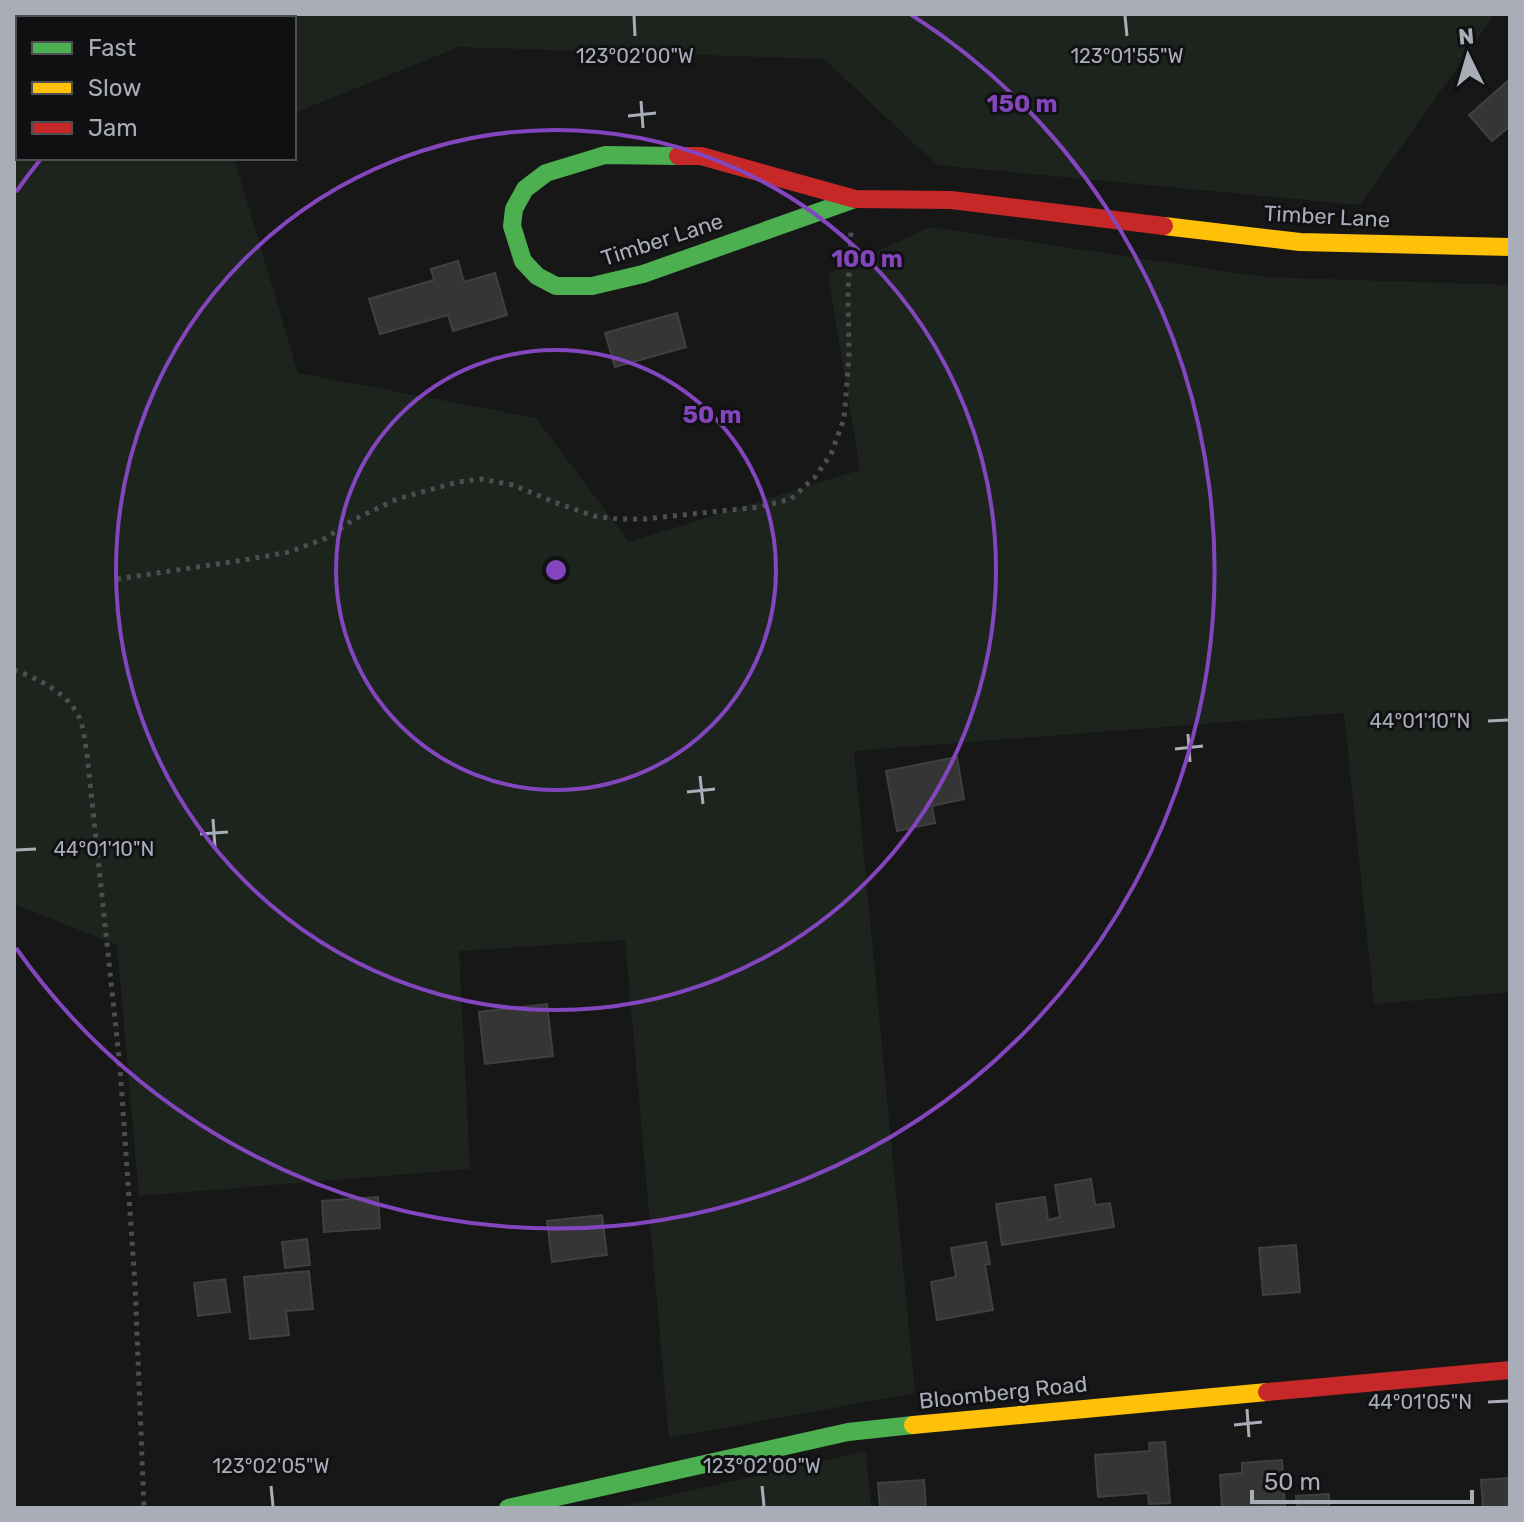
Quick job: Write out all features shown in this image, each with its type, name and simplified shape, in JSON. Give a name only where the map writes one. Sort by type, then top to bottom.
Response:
[{"type":"street","name":"Timber Lane","points":[[855,199],[643,274],[592,286],[556,286],[537,276],[523,261],[512,226],[514,209],[525,189],[546,173],[605,155],[701,156],[855,199],[951,200],[1300,242],[1510,247]]},
{"type":"street","name":"Bloomberg Road","points":[[508,1508],[848,1432],[1510,1370]]},
{"type":"path","points":[[117,579],[289,552],[326,538],[353,520],[397,499],[458,482],[481,479],[513,485],[594,516],[618,519],[759,507],[791,499],[815,477],[831,454],[844,419],[855,199]]},
{"type":"path","points":[[14,670],[35,677],[60,694],[79,717],[87,754],[121,1082],[135,1284],[144,1508]]},
{"type":"shaded area","points":[[14,14],[1495,14],[1360,205],[937,165],[824,59],[459,47],[296,112],[296,16],[16,16],[16,160],[235,160],[298,373],[536,418],[629,542],[860,470],[828,274],[930,227],[1264,277],[1510,285],[1510,992],[1374,1004],[1344,713],[854,751],[915,1393],[669,1438],[625,940],[459,951],[470,1169],[139,1196],[117,945],[14,904]]},
{"type":"shaded area","points":[[866,1451],[871,1508],[614,1508]]},
{"type":"building","points":[[1509,80],[1510,126],[1492,141],[1469,115]]},
{"type":"building","points":[[458,261],[464,282],[495,273],[507,315],[453,331],[448,315],[380,334],[369,299],[434,280],[431,269]]},
{"type":"building","points":[[677,313],[686,347],[615,367],[605,333]]},
{"type":"building","points":[[957,757],[964,799],[932,806],[935,823],[897,831],[886,771]]},
{"type":"building","points":[[547,1004],[553,1056],[485,1064],[479,1012]]},
{"type":"building","points":[[1091,1179],[1095,1205],[1110,1203],[1114,1227],[1002,1245],[996,1204],[1045,1197],[1048,1220],[1060,1217],[1055,1185]]},
{"type":"building","points":[[378,1197],[380,1228],[324,1232],[322,1201]]},
{"type":"building","points":[[602,1215],[607,1255],[552,1262],[547,1221]]},
{"type":"building","points":[[307,1239],[310,1265],[285,1268],[282,1242]]},
{"type":"building","points":[[986,1242],[990,1264],[985,1265],[993,1310],[937,1320],[931,1282],[956,1277],[951,1248]]},
{"type":"building","points":[[1296,1245],[1300,1292],[1263,1295],[1259,1248]]},
{"type":"building","points":[[309,1271],[313,1309],[286,1311],[289,1335],[250,1339],[244,1277]]},
{"type":"building","points":[[225,1279],[230,1312],[198,1316],[194,1283]]},
{"type":"building","points":[[1165,1442],[1170,1503],[1149,1504],[1148,1493],[1098,1497],[1095,1455],[1150,1451],[1149,1443]]},
{"type":"building","points":[[1282,1460],[1285,1506],[1222,1508],[1220,1475],[1242,1473],[1242,1463]]},
{"type":"building","points":[[1510,1478],[1510,1508],[1483,1508],[1481,1480]]},
{"type":"building","points":[[924,1480],[926,1508],[880,1508],[878,1483]]},
{"type":"building","points":[[1329,1494],[1329,1508],[1297,1508],[1296,1496]]},
{"type":"traffic: fast","points":[[678,156],[605,155],[546,173],[525,189],[514,209],[512,226],[523,261],[537,276],[556,286],[592,286],[643,274],[855,199]]},
{"type":"traffic: fast","points":[[508,1508],[848,1432],[913,1425]]},
{"type":"traffic: slow","points":[[1164,226],[1300,242],[1510,247]]},
{"type":"traffic: slow","points":[[913,1425],[1267,1392]]},
{"type":"traffic: jam","points":[[678,156],[701,156],[855,199],[951,200],[1164,226]]},
{"type":"traffic: jam","points":[[1267,1392],[1510,1370]]}]
